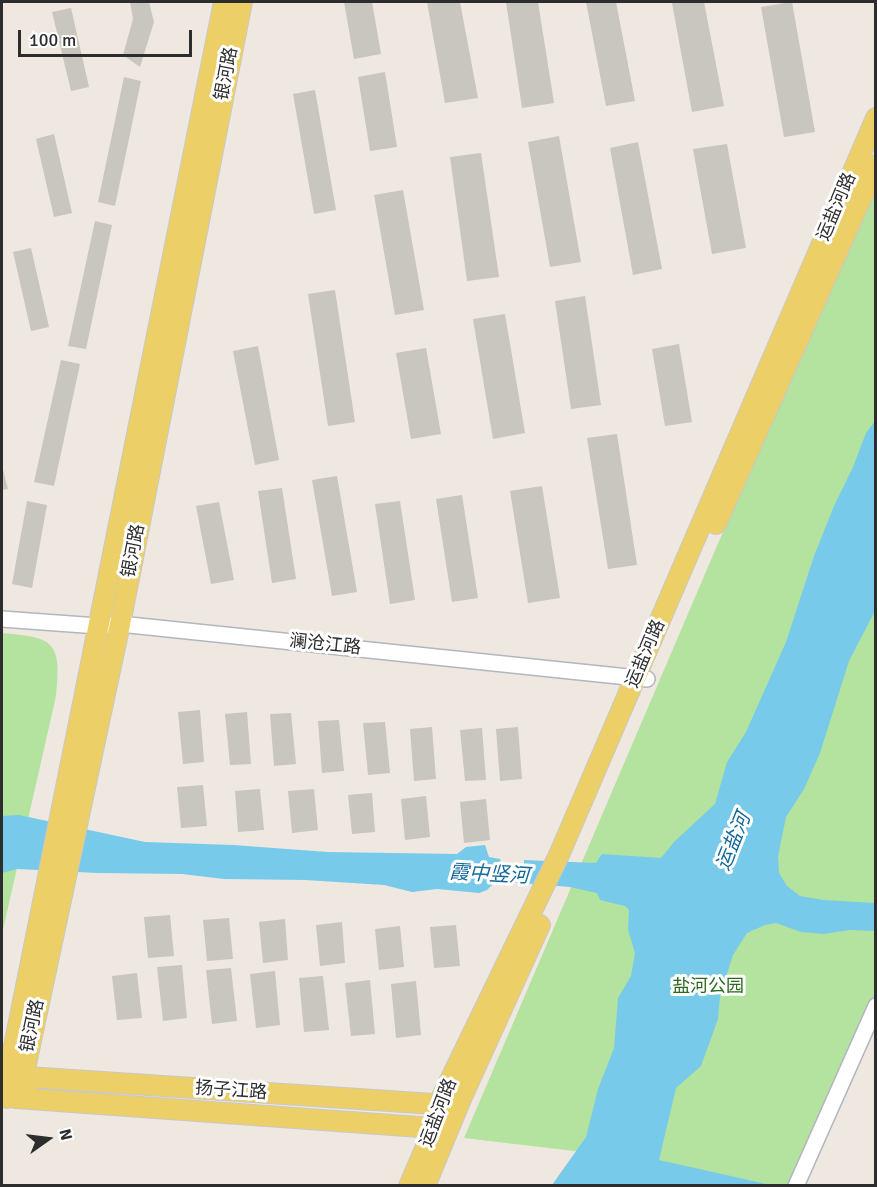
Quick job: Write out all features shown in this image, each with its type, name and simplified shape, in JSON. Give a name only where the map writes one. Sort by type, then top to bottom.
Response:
[{"type":"main road","name":"银河路","points":[[69,819],[98,626],[224,2]]},
{"type":"main road","name":"银河路","points":[[4,1098],[11,1077],[69,819],[120,624],[242,2]]},
{"type":"main road","name":"运盐河路","points":[[409,1185],[461,1099],[547,894],[642,678],[876,118]]},
{"type":"main road","name":"运盐河路","points":[[642,678],[876,165]]},
{"type":"main road","name":"运盐河路","points":[[425,1185],[443,1127],[440,1103],[547,894]]},
{"type":"main road","name":"银河路","points":[[11,1077],[29,1098]]},
{"type":"main road","name":"扬子江路","points":[[11,1077],[440,1103],[461,1099]]},
{"type":"main road","name":"扬子江路","points":[[4,1098],[443,1127]]},
{"type":"street","name":"澜沧江路","points":[[2,619],[98,626],[120,624],[642,678]]},
{"type":"street","points":[[796,1185],[876,1006]]},
{"type":"green space","name":"盐河公园","points":[[875,176],[875,1019],[799,1185],[771,1185],[659,1161],[464,1138]]},
{"type":"green space","points":[[2,633],[44,640],[55,653],[58,678],[56,696],[2,934]]},
{"type":"water","points":[[875,421],[875,611],[849,661],[820,753],[804,789],[786,817],[778,856],[779,873],[787,886],[800,896],[823,900],[875,903],[875,931],[849,930],[824,934],[801,932],[776,923],[747,933],[733,955],[720,996],[718,1019],[701,1066],[676,1088],[659,1160],[771,1185],[552,1185],[586,1137],[598,1089],[614,1048],[618,998],[631,976],[635,953],[628,930],[629,910],[625,906],[600,900],[597,893],[570,887],[496,881],[487,890],[479,893],[437,889],[412,892],[384,885],[305,880],[224,879],[182,874],[17,869],[2,873],[2,816],[19,815],[145,842],[233,845],[328,852],[457,854],[466,847],[485,845],[489,857],[500,859],[504,869],[524,869],[524,860],[596,863],[602,854],[661,858],[675,841],[715,804],[727,762],[746,732],[786,642],[814,556],[834,506],[866,433]]},
{"type":"building","points":[[130,2],[149,2],[154,22],[140,67],[123,55],[133,19]]},
{"type":"building","points":[[344,2],[372,2],[381,54],[354,59]]},
{"type":"building","points":[[427,2],[460,2],[478,98],[445,103]]},
{"type":"building","points":[[506,2],[538,2],[554,103],[522,108]]},
{"type":"building","points":[[586,2],[616,2],[635,101],[606,106]]},
{"type":"building","points":[[704,2],[724,106],[692,112],[672,3]]},
{"type":"building","points":[[792,2],[815,132],[784,137],[761,7]]},
{"type":"building","points":[[71,8],[89,87],[71,91],[52,12]]},
{"type":"building","points":[[385,72],[397,147],[370,151],[358,77]]},
{"type":"building","points":[[124,77],[141,81],[115,206],[98,202]]},
{"type":"building","points":[[315,90],[336,210],[314,214],[293,94]]},
{"type":"building","points":[[54,134],[72,213],[54,217],[36,139]]},
{"type":"building","points":[[559,136],[581,262],[550,267],[528,142]]},
{"type":"building","points":[[638,142],[662,269],[633,275],[610,148]]},
{"type":"building","points":[[727,144],[746,248],[712,254],[693,149]]},
{"type":"building","points":[[481,153],[499,277],[467,281],[450,157]]},
{"type":"building","points":[[403,190],[424,310],[395,315],[374,195]]},
{"type":"building","points":[[95,221],[112,225],[86,349],[68,346]]},
{"type":"building","points":[[31,248],[49,327],[31,331],[13,252]]},
{"type":"building","points":[[335,290],[355,422],[328,426],[308,294]]},
{"type":"building","points":[[585,296],[601,405],[571,409],[555,301]]},
{"type":"building","points":[[505,314],[525,433],[493,439],[473,319]]},
{"type":"building","points":[[679,344],[692,422],[665,426],[652,349]]},
{"type":"building","points":[[258,346],[279,460],[255,465],[233,351]]},
{"type":"building","points":[[426,348],[441,434],[411,439],[396,353]]},
{"type":"building","points":[[61,360],[80,364],[54,486],[34,482]]},
{"type":"building","points":[[617,434],[637,565],[608,569],[587,438]]},
{"type":"building","points":[[2,466],[8,489],[2,490]]},
{"type":"building","points":[[337,476],[357,592],[332,596],[312,480]]},
{"type":"building","points":[[542,486],[560,598],[528,603],[510,491]]},
{"type":"building","points":[[282,488],[296,579],[272,583],[258,491]]},
{"type":"building","points":[[462,495],[478,598],[452,602],[436,499]]},
{"type":"building","points":[[27,501],[47,505],[32,588],[12,584]]},
{"type":"building","points":[[400,501],[415,600],[390,604],[375,504]]},
{"type":"building","points":[[219,502],[234,580],[211,584],[196,506]]},
{"type":"building","points":[[200,710],[204,762],[183,764],[178,712]]},
{"type":"building","points":[[247,712],[251,764],[230,765],[225,714]]},
{"type":"building","points":[[291,713],[296,764],[274,766],[270,714]]},
{"type":"building","points":[[339,720],[344,771],[322,773],[318,721]]},
{"type":"building","points":[[385,722],[390,773],[368,775],[363,723]]},
{"type":"building","points":[[432,727],[436,779],[414,781],[410,729]]},
{"type":"building","points":[[518,727],[522,779],[500,781],[496,729]]},
{"type":"building","points":[[482,728],[486,780],[465,781],[460,730]]},
{"type":"building","points":[[203,785],[207,826],[181,828],[177,787]]},
{"type":"building","points":[[260,789],[264,830],[238,832],[235,791]]},
{"type":"building","points":[[314,789],[318,830],[292,833],[288,791]]},
{"type":"building","points":[[372,793],[375,832],[352,834],[348,795]]},
{"type":"building","points":[[426,796],[430,837],[405,840],[401,799]]},
{"type":"building","points":[[486,799],[490,840],[464,843],[460,802]]},
{"type":"building","points":[[170,915],[174,956],[148,958],[144,917]]},
{"type":"building","points":[[229,918],[233,959],[207,961],[203,920]]},
{"type":"building","points":[[285,919],[288,960],[263,963],[259,922]]},
{"type":"building","points":[[342,922],[345,963],[320,966],[316,925]]},
{"type":"building","points":[[456,925],[460,966],[434,968],[430,927]]},
{"type":"building","points":[[400,926],[404,967],[379,970],[375,929]]},
{"type":"building","points":[[182,965],[187,1018],[163,1021],[157,967]]},
{"type":"building","points":[[231,968],[237,1021],[212,1024],[206,970]]},
{"type":"building","points":[[275,971],[280,1025],[256,1028],[250,974]]},
{"type":"building","points":[[137,973],[142,1018],[117,1020],[112,976]]},
{"type":"building","points":[[323,976],[329,1030],[304,1032],[299,978]]},
{"type":"building","points":[[370,980],[375,1034],[351,1036],[345,983]]},
{"type":"building","points":[[416,981],[421,1035],[396,1038],[391,984]]},
{"type":"water label","name":"运盐河","points":[[734,842]]},
{"type":"water label","name":"霞中竖河","points":[[489,875]]}]
